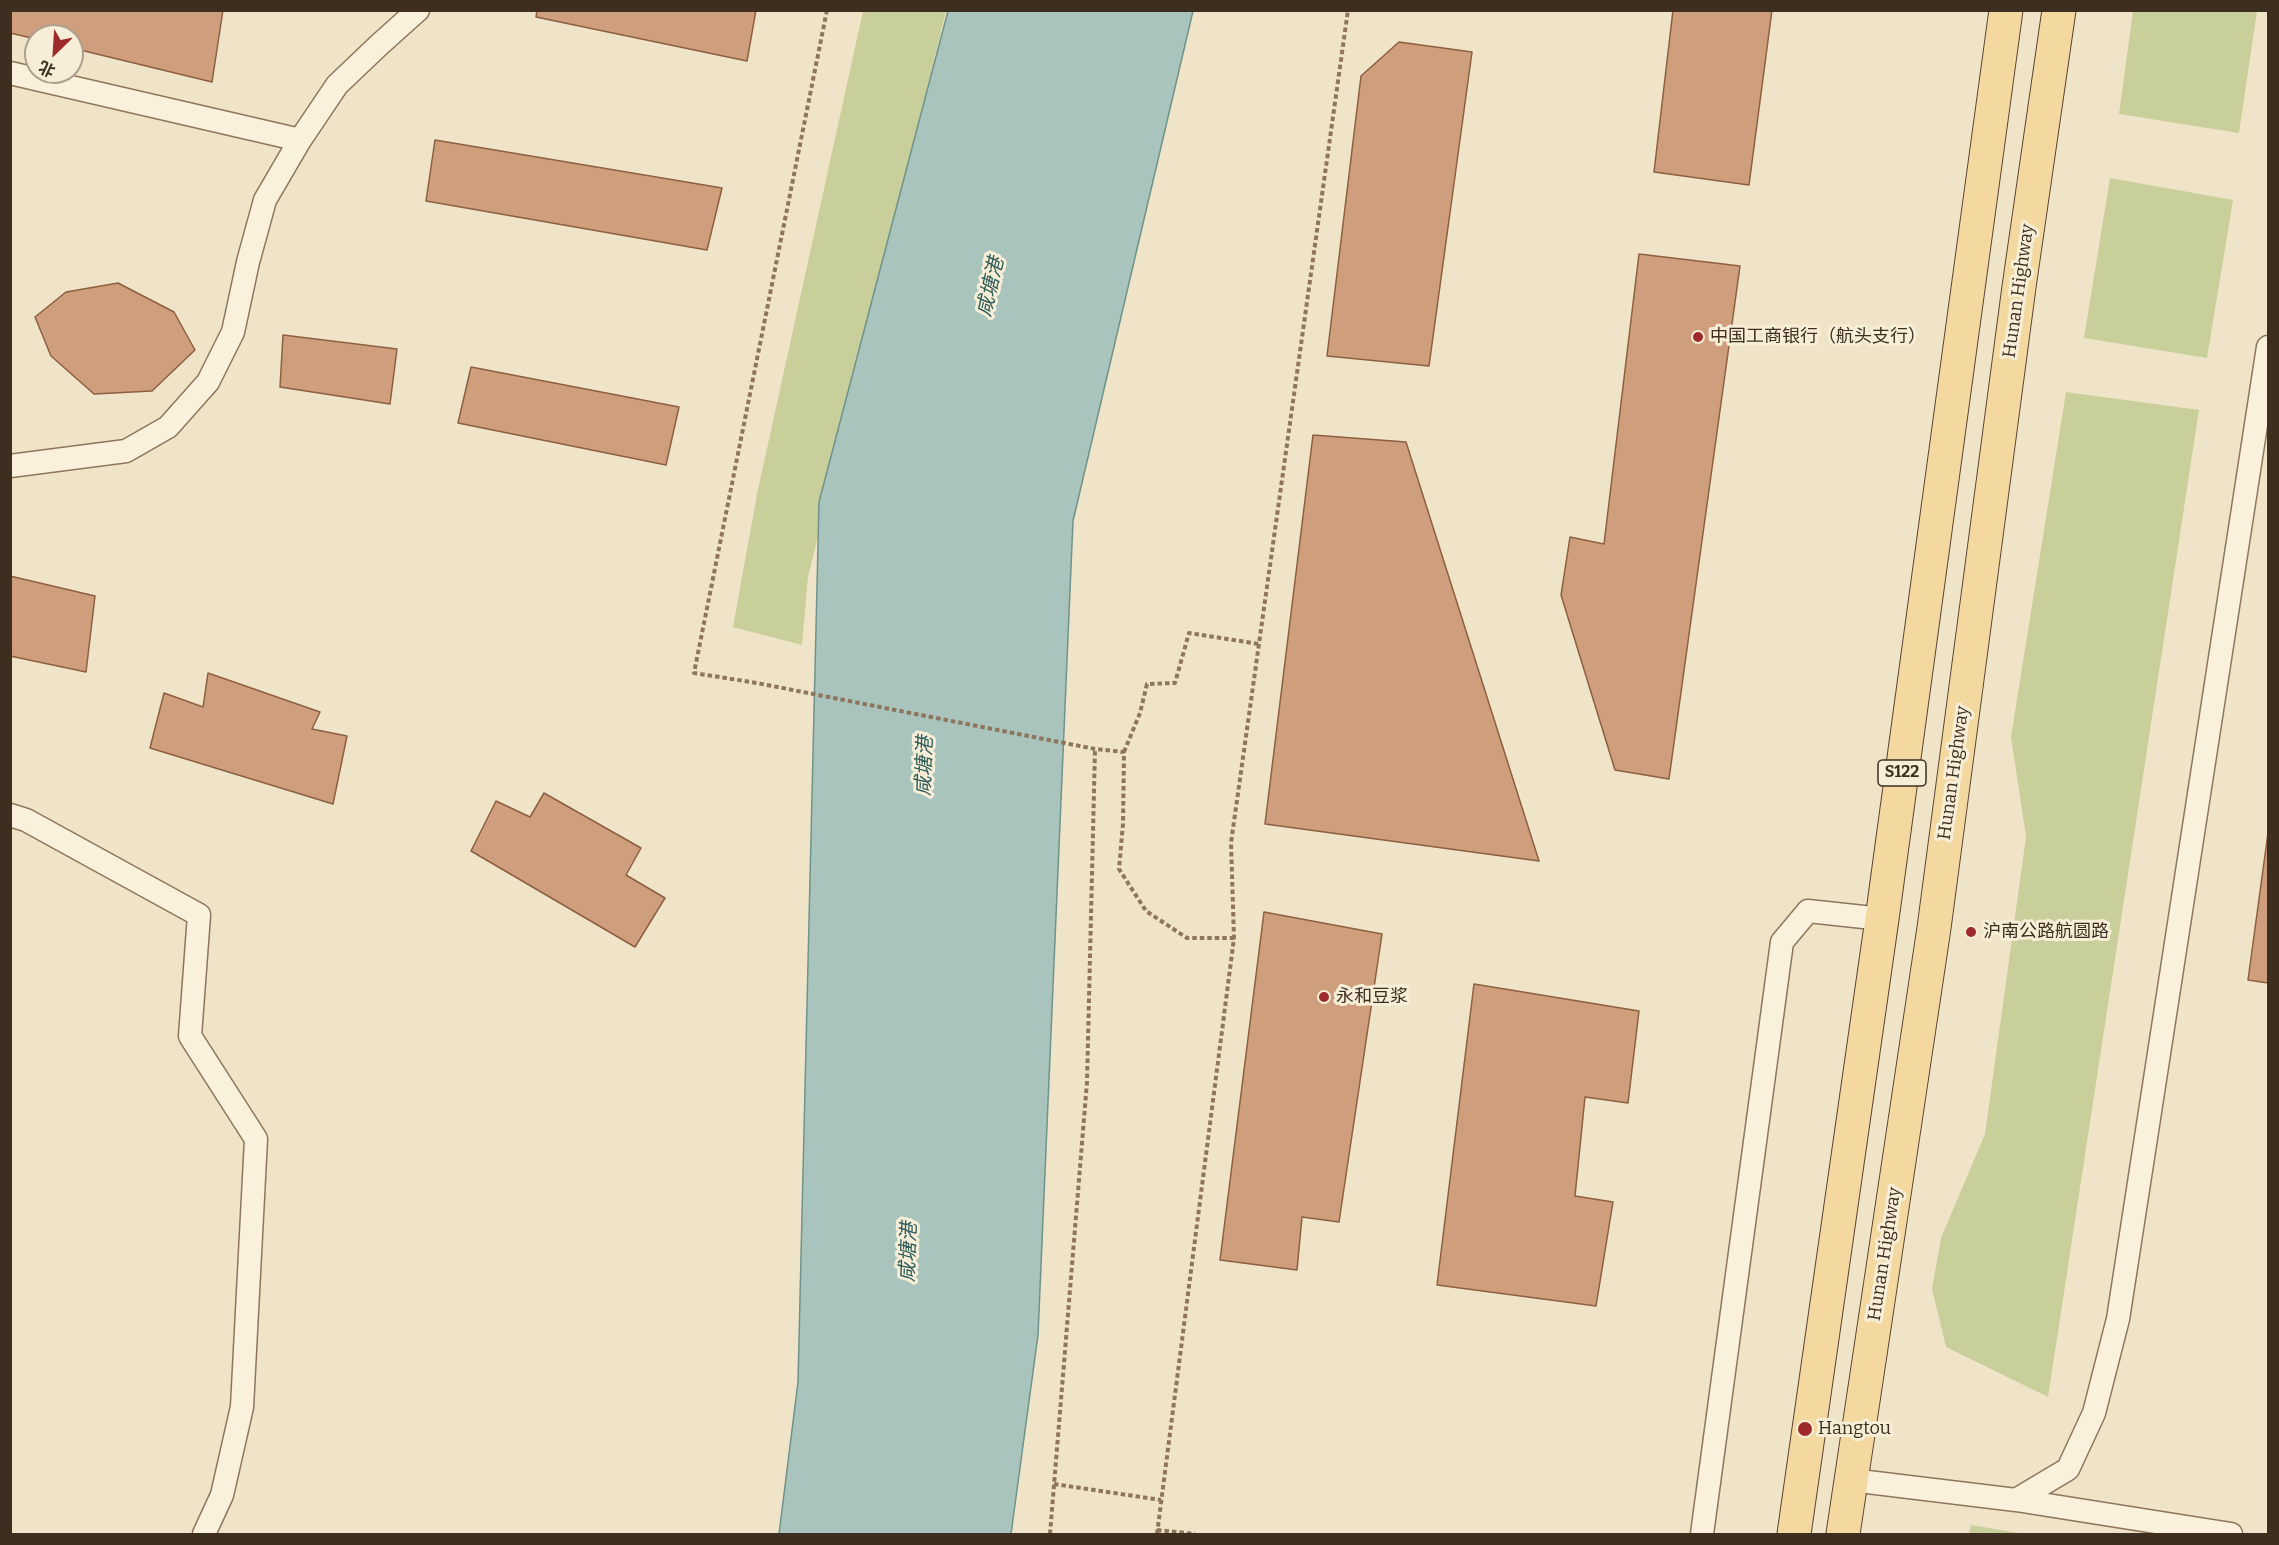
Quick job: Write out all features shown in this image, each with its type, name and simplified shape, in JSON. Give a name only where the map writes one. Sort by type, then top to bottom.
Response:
[{"type":"main road","name":"S122","points":[[1794,1534],[1882,919],[2006,10]]},
{"type":"main road","name":"Hunan Highway","points":[[1843,1534],[1932,939],[2016,311],[2059,10]]},
{"type":"lane","points":[[10,466],[126,450],[168,427],[208,382],[233,332],[248,262],[265,200],[300,140],[338,85],[418,10]]},
{"type":"lane","points":[[10,73],[300,140]]},
{"type":"lane","points":[[2016,1500],[2068,1469],[2094,1413],[2118,1319],[2268,347]]},
{"type":"lane","points":[[10,815],[26,820],[199,915],[190,1036],[256,1139],[242,1407],[222,1495],[204,1534]]},
{"type":"lane","points":[[1702,1534],[1782,942],[1808,912],[1882,919]]},
{"type":"lane","points":[[1851,1480],[2016,1500],[2231,1534]]},
{"type":"path","points":[[827,10],[694,673],[757,683],[1095,749],[1124,752]]},
{"type":"path","points":[[1195,1534],[1157,1532],[1234,938],[1231,843],[1347,10]]},
{"type":"path","points":[[1234,938],[1187,938],[1146,911],[1119,869],[1123,824],[1124,752],[1140,713],[1147,684],[1175,683],[1189,633],[1259,644]]},
{"type":"path","points":[[1050,1534],[1087,1082],[1095,749]]},
{"type":"path","points":[[1054,1484],[1161,1500]]},
{"type":"green space","points":[[863,11],[946,11],[808,577],[802,645],[733,627],[757,494]]},
{"type":"green space","points":[[2133,11],[2257,11],[2239,133],[2119,114]]},
{"type":"green space","points":[[2110,178],[2233,200],[2207,358],[2084,338]]},
{"type":"green space","points":[[2066,392],[2199,410],[2048,1397],[1946,1347],[1932,1289],[1941,1238],[1985,1134],[2026,837],[2011,737]]},
{"type":"green space","points":[[1971,1525],[2024,1534],[1969,1534]]},
{"type":"water","name":"咸塘港","points":[[948,11],[1193,11],[1073,521],[1038,1335],[1011,1534],[779,1534],[798,1382],[819,502]]},
{"type":"building","points":[[10,10],[223,10],[212,82],[84,51],[84,24],[24,24],[24,36],[10,33]]},
{"type":"building","points":[[537,10],[756,10],[747,61],[536,17]]},
{"type":"building","points":[[1673,10],[1772,10],[1749,185],[1654,172]]},
{"type":"building","points":[[1399,42],[1472,52],[1429,366],[1327,356],[1361,76]]},
{"type":"building","points":[[435,140],[722,188],[707,250],[426,201]]},
{"type":"building","points":[[1639,254],[1740,266],[1669,779],[1615,770],[1561,595],[1570,537],[1604,544]]},
{"type":"building","points":[[118,283],[174,312],[195,350],[152,391],[94,394],[51,356],[35,317],[66,292]]},
{"type":"building","points":[[283,335],[397,349],[390,404],[280,387]]},
{"type":"building","points":[[471,367],[679,407],[666,465],[458,423]]},
{"type":"building","points":[[1313,435],[1406,442],[1539,861],[1265,824]]},
{"type":"building","points":[[10,576],[95,596],[86,672],[10,656]]},
{"type":"building","points":[[208,673],[320,712],[312,729],[347,736],[333,804],[150,748],[164,693],[203,707]]},
{"type":"building","points":[[544,793],[641,848],[626,875],[665,898],[635,947],[471,851],[496,801],[530,817]]},
{"type":"building","points":[[2268,833],[2268,983],[2248,980]]},
{"type":"building","points":[[1264,912],[1382,934],[1339,1222],[1302,1217],[1297,1270],[1220,1260]]},
{"type":"building","points":[[1474,984],[1639,1011],[1628,1103],[1585,1097],[1575,1196],[1613,1202],[1596,1306],[1437,1285]]},
{"type":"place","name":"中国工商银行（航头支行）","points":[[1698,337]]},
{"type":"place","name":"沪南公路航圆路","points":[[1971,932]]},
{"type":"place","name":"永和豆浆","points":[[1324,997]]},
{"type":"place","name":"Hangtou","points":[[1805,1429]]}]
